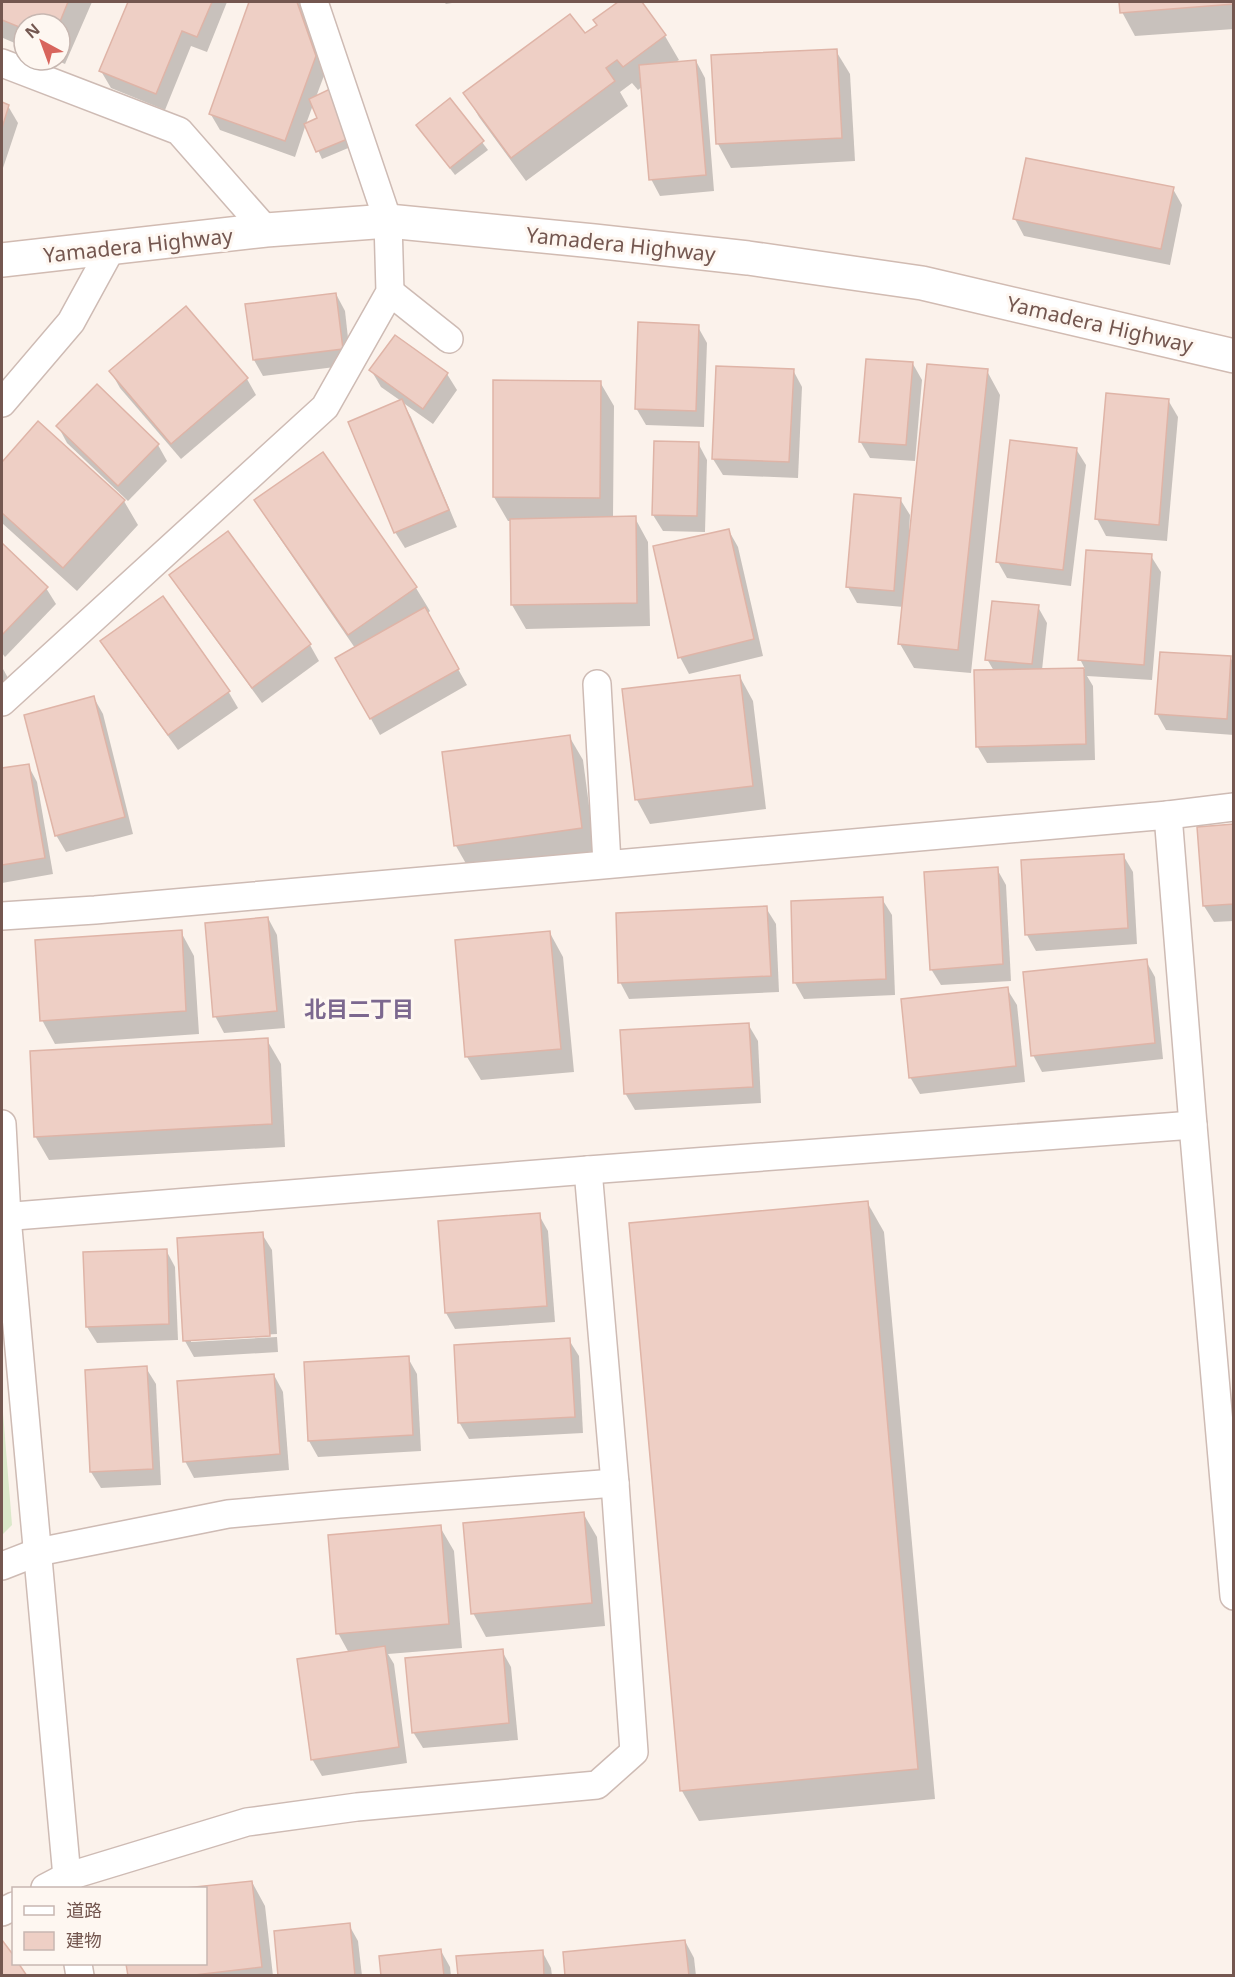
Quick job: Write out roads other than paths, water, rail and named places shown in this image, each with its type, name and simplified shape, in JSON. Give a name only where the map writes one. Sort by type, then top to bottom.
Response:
[{"type":"main road","name":"Yamadera Highway","points":[[2,260],[266,231],[388,221],[594,240],[922,283],[1233,356]]},
{"type":"lane","points":[[2,702],[325,407],[390,292],[388,221],[314,2]]},
{"type":"lane","points":[[2,63],[179,131],[266,231]]},
{"type":"lane","points":[[2,403],[71,322],[112,248]]},
{"type":"lane","points":[[390,292],[449,339]]},
{"type":"lane","points":[[597,684],[607,863]]},
{"type":"lane","points":[[2,915],[94,910],[1168,815],[1233,807]]},
{"type":"lane","points":[[1168,815],[1233,1596]]},
{"type":"lane","points":[[2,1124],[4,1217],[38,1552],[60,1885],[247,1822],[357,1807],[597,1785],[634,1752],[615,1483],[588,1170]]},
{"type":"lane","points":[[4,1217],[588,1170],[1193,1125]]},
{"type":"lane","points":[[2,1566],[38,1552],[228,1515],[339,1504],[615,1483]]},
{"type":"district","name":"北目二丁目","points":[[359,1008]]}]
